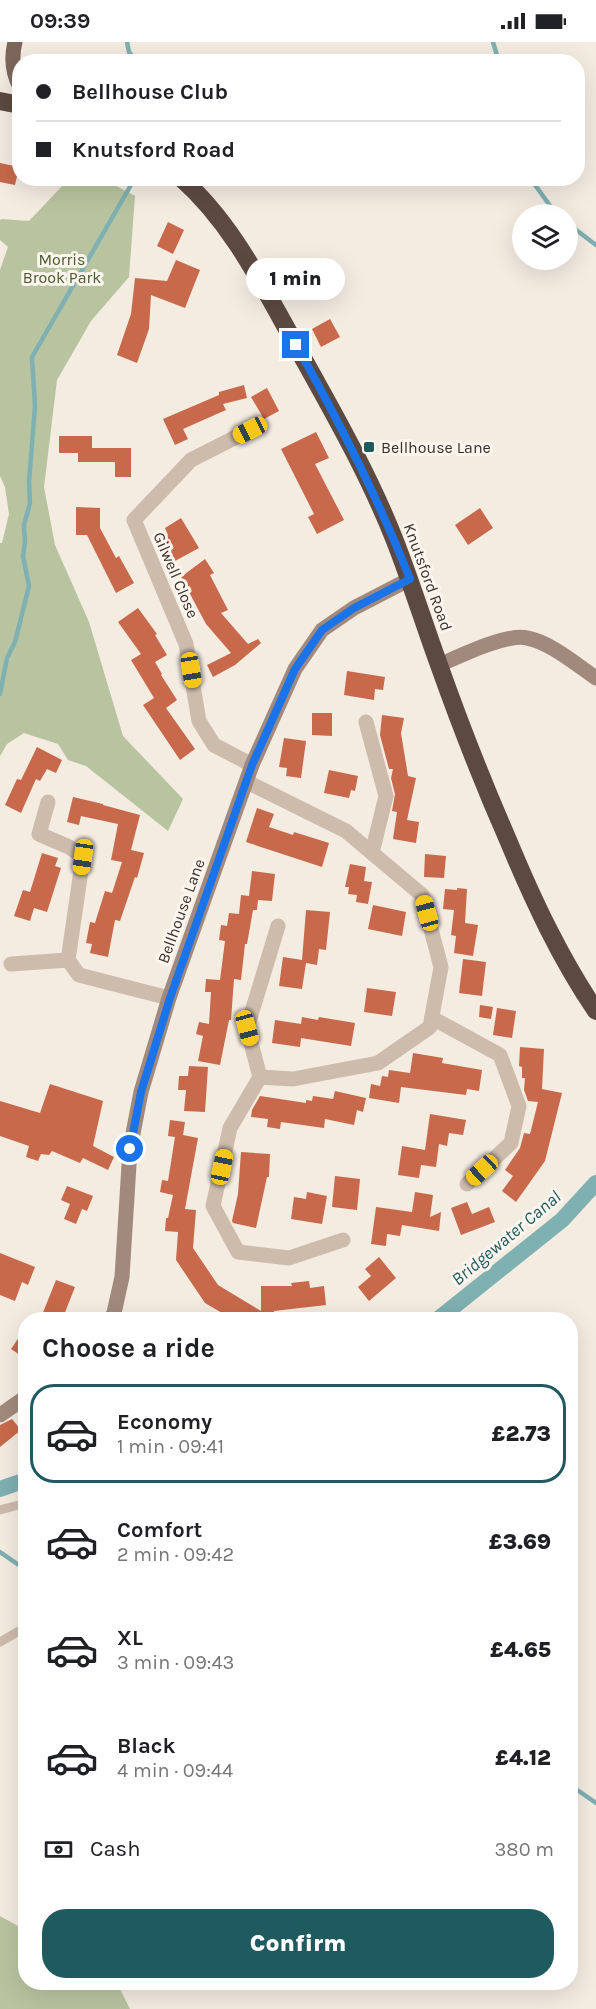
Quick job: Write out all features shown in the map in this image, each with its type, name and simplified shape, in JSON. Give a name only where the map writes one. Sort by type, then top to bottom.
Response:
[{"type":"highway","name":"Knutsford Road","points":[[188,186],[227,228],[257,275],[352,450],[383,513],[410,579],[487,791],[523,875],[555,944],[596,1011]]},
{"type":"main road","points":[[0,56],[14,42]]},
{"type":"street","name":"Gilwell Close","points":[[250,430],[190,460],[134,520],[186,645],[199,721],[214,745],[252,765]]},
{"type":"street","name":"Bellhouse Lane","points":[[114,1312],[122,1277],[132,1137],[141,1092],[170,998],[252,765],[295,669],[322,630],[354,608],[410,579]]},
{"type":"street","points":[[439,664],[507,639],[525,637],[561,654],[596,678]]},
{"type":"street","points":[[366,722],[386,796],[372,853]]},
{"type":"street","points":[[247,782],[346,831],[422,896],[441,966],[430,1027],[378,1064],[293,1079],[260,1077]]},
{"type":"street","points":[[48,802],[39,834],[69,847],[83,857],[68,960],[79,975],[170,998]]},
{"type":"street","points":[[278,926],[247,1028],[260,1077],[230,1128],[213,1206],[238,1252],[289,1258],[343,1240]]},
{"type":"street","points":[[11,964],[68,960]]},
{"type":"street","points":[[432,1018],[500,1055],[519,1106],[511,1143],[467,1184]]},
{"type":"street","points":[[0,1415],[18,1403]]},
{"type":"lane","points":[[0,1510],[18,1505]]},
{"type":"lane","points":[[0,1642],[18,1631]]},
{"type":"green space","name":"Morris Brook Park","points":[[62,186],[117,186],[135,196],[129,277],[91,321],[57,380],[44,487],[55,545],[89,622],[123,736],[183,799],[168,831],[86,766],[68,760],[58,744],[24,733],[7,744],[0,756],[0,543],[2,543],[9,514],[5,487],[0,476],[0,270],[8,247],[0,240],[0,220],[29,221]]},
{"type":"green space","points":[[0,1916],[18,1926],[18,1990],[120,1990],[130,2009],[0,2009]]},
{"type":"building","points":[[0,163],[12,166],[12,184],[0,182]]},
{"type":"building","points":[[168,222],[184,230],[173,254],[157,246]]},
{"type":"building","points":[[176,260],[200,270],[185,308],[151,295],[149,329],[137,363],[117,355],[131,314],[135,278],[167,281]]},
{"type":"building","points":[[330,319],[340,337],[321,347],[312,329]]},
{"type":"building","points":[[244,385],[247,398],[223,404],[226,410],[183,429],[188,439],[175,445],[163,419],[219,395],[219,392]]},
{"type":"building","points":[[267,388],[279,411],[264,419],[251,397]]},
{"type":"building","points":[[316,432],[329,458],[315,464],[344,520],[317,534],[308,517],[314,514],[281,449]]},
{"type":"building","points":[[59,436],[92,436],[92,448],[131,448],[131,477],[115,477],[115,462],[78,462],[78,453],[59,453]]},
{"type":"building","points":[[76,507],[100,508],[100,528],[116,558],[119,556],[134,583],[116,593],[87,535],[76,535]]},
{"type":"building","points":[[480,508],[493,528],[468,545],[455,525]]},
{"type":"building","points":[[181,518],[199,548],[175,561],[162,539],[168,535],[165,528]]},
{"type":"building","points":[[205,559],[214,573],[210,575],[228,610],[221,613],[248,644],[258,639],[261,643],[235,665],[213,677],[207,665],[231,653],[206,624],[181,577]]},
{"type":"building","points":[[138,608],[157,634],[155,635],[167,655],[155,662],[177,700],[166,708],[195,749],[180,760],[143,705],[154,698],[131,660],[141,654],[118,622]]},
{"type":"building","points":[[347,671],[385,677],[383,690],[375,689],[374,700],[344,695]]},
{"type":"building","points":[[312,713],[332,713],[332,736],[312,735]]},
{"type":"building","points":[[382,715],[404,718],[401,733],[408,776],[416,778],[407,820],[419,822],[416,843],[393,839],[397,812],[392,811],[395,794],[391,778],[393,769],[389,769],[380,735]]},
{"type":"building","points":[[284,738],[306,741],[301,778],[286,776],[287,768],[279,767]]},
{"type":"building","points":[[37,747],[62,760],[56,773],[47,769],[40,781],[36,779],[21,813],[5,805],[17,779],[21,780]]},
{"type":"building","points":[[329,770],[358,776],[355,791],[351,790],[349,798],[324,793]]},
{"type":"building","points":[[73,797],[140,815],[131,850],[144,853],[120,921],[115,920],[108,957],[90,953],[92,944],[86,943],[90,922],[95,923],[105,891],[112,893],[122,862],[111,860],[118,824],[81,816],[79,825],[67,822]]},
{"type":"building","points":[[257,808],[274,814],[269,827],[329,843],[322,867],[246,842]]},
{"type":"building","points":[[42,853],[58,858],[55,866],[61,868],[47,912],[34,908],[30,921],[14,916],[23,890],[30,892]]},
{"type":"building","points":[[425,854],[446,856],[444,878],[424,877]]},
{"type":"building","points":[[350,864],[366,867],[364,881],[372,882],[368,904],[356,902],[357,895],[348,894],[349,887],[345,887]]},
{"type":"building","points":[[252,871],[275,874],[272,901],[258,900],[257,910],[253,910],[247,944],[245,944],[241,980],[234,979],[231,1020],[229,1020],[220,1065],[198,1061],[203,1036],[196,1034],[199,1022],[209,1024],[211,992],[205,992],[206,979],[220,980],[225,941],[219,940],[221,925],[227,926],[229,913],[239,914],[241,895],[249,896]]},
{"type":"building","points":[[457,888],[467,889],[465,923],[478,925],[473,956],[454,953],[456,936],[451,935],[454,910],[443,909],[445,889],[457,890]]},
{"type":"building","points":[[373,905],[406,912],[402,936],[368,929]]},
{"type":"building","points":[[306,910],[330,912],[326,950],[319,949],[317,965],[306,963],[302,989],[279,986],[283,957],[302,960]]},
{"type":"building","points":[[463,959],[486,962],[482,996],[459,993]]},
{"type":"building","points":[[367,988],[396,992],[392,1016],[364,1012]]},
{"type":"building","points":[[480,1005],[493,1007],[491,1019],[479,1017]]},
{"type":"building","points":[[497,1008],[516,1011],[512,1038],[493,1035]]},
{"type":"building","points":[[302,1017],[318,1020],[319,1017],[355,1023],[351,1046],[301,1038],[300,1047],[272,1043],[275,1020],[301,1024]]},
{"type":"building","points":[[520,1047],[544,1049],[542,1089],[562,1093],[545,1161],[516,1202],[502,1191],[513,1176],[505,1170],[520,1148],[524,1133],[530,1134],[538,1102],[528,1101],[524,1090],[525,1078],[522,1078],[522,1067],[519,1066]]},
{"type":"building","points":[[413,1053],[443,1058],[442,1063],[482,1070],[479,1091],[467,1089],[466,1095],[401,1087],[399,1103],[369,1098],[371,1084],[380,1086],[382,1076],[388,1077],[389,1070],[410,1073]]},
{"type":"building","points":[[189,1066],[208,1067],[205,1112],[184,1111],[186,1090],[178,1090],[179,1076],[188,1076]]},
{"type":"building","points":[[50,1084],[103,1101],[93,1146],[114,1157],[108,1170],[83,1158],[80,1163],[52,1151],[49,1155],[41,1154],[38,1161],[26,1157],[29,1146],[0,1136],[0,1101],[40,1113]]},
{"type":"building","points":[[335,1091],[366,1098],[363,1112],[357,1110],[354,1125],[325,1119],[324,1128],[281,1122],[280,1129],[267,1127],[268,1119],[251,1117],[252,1110],[260,1096],[306,1103],[306,1100],[312,1101],[313,1096],[333,1099]]},
{"type":"building","points":[[430,1114],[466,1120],[463,1135],[449,1133],[447,1146],[439,1144],[436,1167],[421,1165],[419,1178],[398,1175],[402,1146],[425,1150]]},
{"type":"building","points":[[170,1120],[185,1122],[183,1135],[198,1138],[185,1209],[196,1210],[193,1248],[218,1285],[261,1311],[261,1286],[292,1286],[291,1283],[309,1281],[310,1288],[324,1286],[326,1305],[274,1312],[220,1312],[205,1303],[176,1260],[178,1232],[165,1231],[166,1218],[168,1218],[173,1195],[160,1192],[162,1180],[168,1181],[175,1137],[168,1136]]},
{"type":"building","points":[[241,1152],[270,1154],[269,1177],[267,1177],[256,1228],[232,1221],[238,1194]]},
{"type":"building","points":[[335,1176],[360,1179],[357,1210],[332,1207]]},
{"type":"building","points":[[67,1186],[93,1196],[87,1211],[82,1209],[76,1224],[64,1219],[70,1204],[61,1200]]},
{"type":"building","points":[[307,1192],[327,1196],[322,1224],[291,1219],[294,1197],[306,1199]]},
{"type":"building","points":[[415,1192],[433,1195],[430,1217],[441,1212],[439,1231],[402,1225],[400,1236],[387,1234],[386,1246],[371,1244],[376,1207],[412,1212]]},
{"type":"building","points":[[467,1202],[472,1214],[489,1207],[495,1222],[461,1235],[451,1208]]},
{"type":"building","points":[[0,1253],[35,1267],[28,1285],[22,1282],[15,1301],[0,1295]]},
{"type":"building","points":[[379,1257],[396,1278],[369,1301],[358,1287],[371,1276],[365,1269]]},
{"type":"building","points":[[56,1280],[75,1287],[65,1312],[43,1312]]},
{"type":"building","points":[[18,1339],[18,1354],[11,1349]]},
{"type":"building","points":[[12,1419],[18,1426],[18,1432],[0,1447],[0,1425]]},
{"type":"waterway","points":[[127,42],[131,54]]},
{"type":"waterway","points":[[493,42],[497,54]]},
{"type":"waterway","points":[[0,694],[7,658],[15,642],[29,586],[23,556],[24,525],[30,503],[29,482],[35,406],[32,357],[130,186]]},
{"type":"waterway","points":[[536,186],[549,204]]},
{"type":"waterway","points":[[578,231],[596,245]]},
{"type":"waterway","name":"Bridgewater Canal","points":[[447,1312],[562,1220],[596,1183]]},
{"type":"waterway","name":"Bridgewater Canal","points":[[0,1489],[18,1483]]},
{"type":"waterway","points":[[0,1552],[18,1564]]},
{"type":"waterway","points":[[578,1791],[596,1803]]},
{"type":"place","name":"Bellhouse Lane","points":[[369,447]]},
{"type":"route","points":[[130,1149],[141,1092],[170,998],[252,765],[295,669],[322,630],[354,608],[410,579],[383,513],[296,345]]}]
